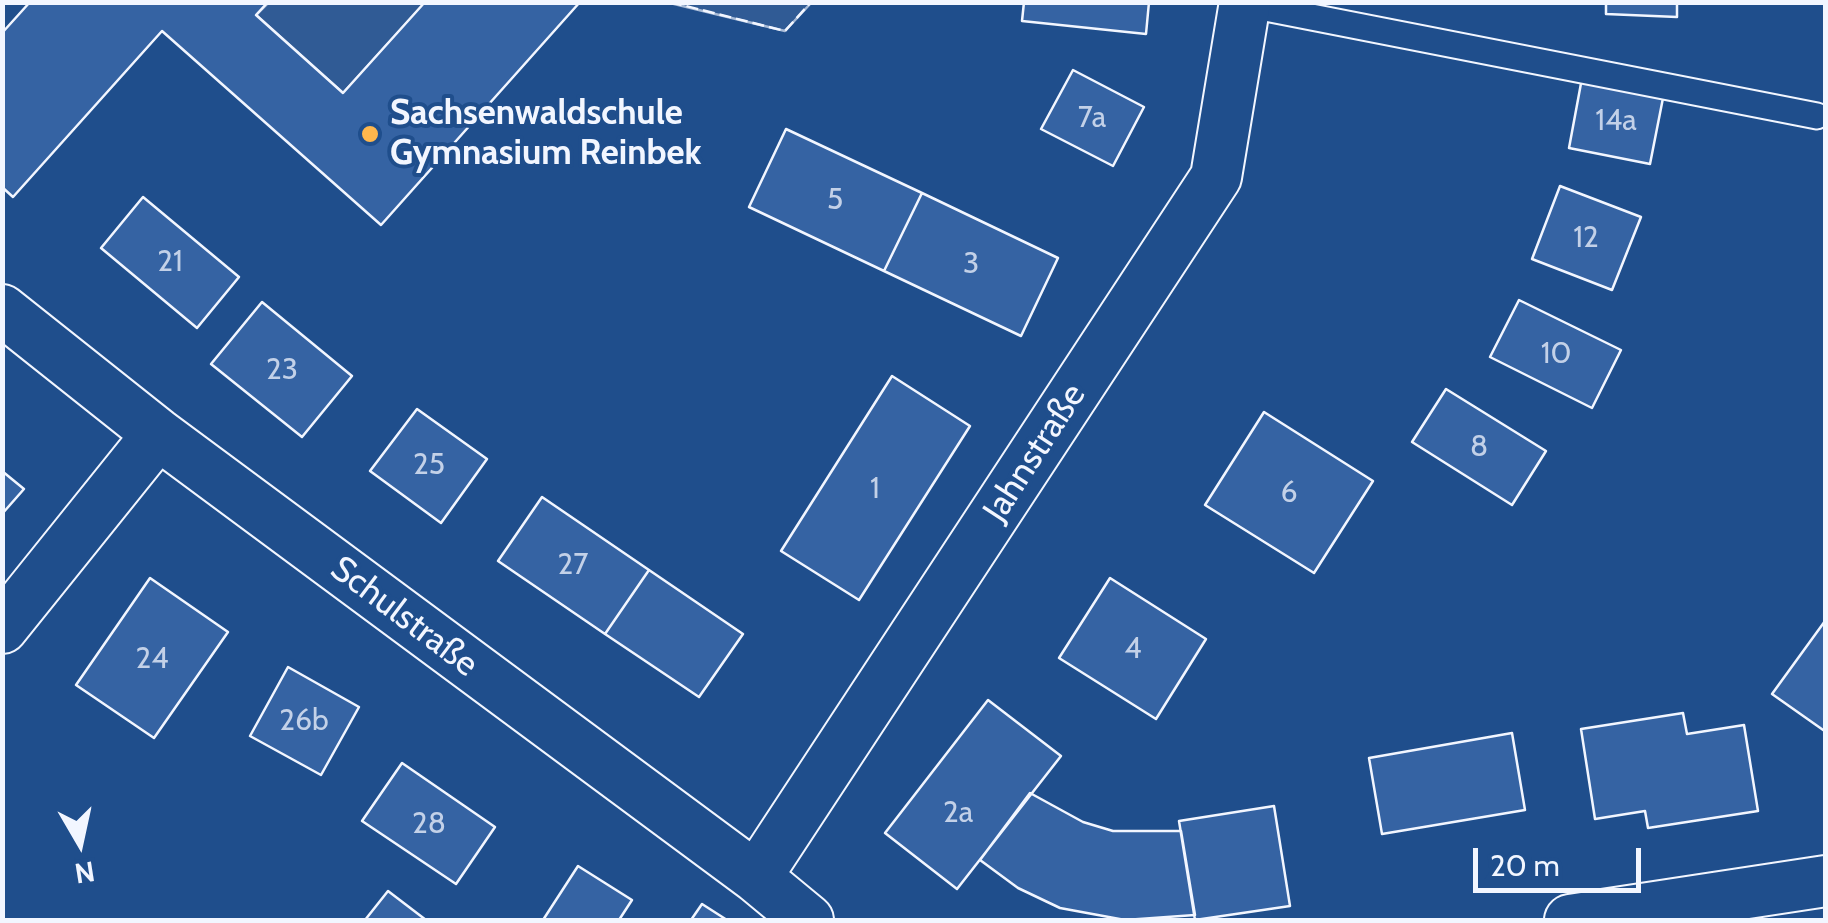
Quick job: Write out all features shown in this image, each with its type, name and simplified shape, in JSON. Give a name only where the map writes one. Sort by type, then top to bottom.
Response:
[{"type":"street","name":"Jahnstraße","points":[[756,876],[1216,178],[1245,3]]},
{"type":"street","name":"Schulstraße","points":[[2,310],[158,434],[756,876],[808,920]]},
{"type":"street","points":[[2,628],[158,434]]},
{"type":"street","points":[[1570,920],[1826,881]]},
{"type":"lane","points":[[1245,3],[1817,116]]},
{"type":"shaded area","name":"Sachsenwaldschule Gymnasium Reinbek","points":[[811,2],[785,31],[670,3]]},
{"type":"shaded area","points":[[268,3],[425,3],[343,93],[256,15]]},
{"type":"building","name":"Sachsenwaldschule Gymnasium Reinbek","points":[[30,2],[268,2],[256,15],[343,93],[425,2],[580,2],[381,225],[162,31],[13,197],[2,187],[2,33]]},
{"type":"building","points":[[1024,2],[1149,2],[1146,34],[1022,21]]},
{"type":"building","points":[[1606,2],[1677,2],[1677,17],[1606,14]]},
{"type":"building","points":[[1073,70],[1144,107],[1113,166],[1041,129]]},
{"type":"building","points":[[1582,78],[1664,93],[1650,164],[1569,148]]},
{"type":"building","points":[[786,129],[922,193],[884,271],[749,207]]},
{"type":"building","points":[[1560,186],[1641,217],[1612,290],[1532,259]]},
{"type":"building","points":[[922,193],[1058,258],[1021,336],[884,271]]},
{"type":"building","points":[[143,197],[239,277],[197,328],[101,248]]},
{"type":"building","points":[[1519,300],[1621,350],[1592,408],[1490,357]]},
{"type":"building","points":[[262,302],[352,376],[302,437],[211,364]]},
{"type":"building","points":[[892,376],[970,426],[859,600],[781,551]]},
{"type":"building","points":[[1446,389],[1546,451],[1512,505],[1412,442]]},
{"type":"building","points":[[417,409],[487,459],[441,523],[370,471]]},
{"type":"building","points":[[1264,412],[1373,481],[1314,573],[1205,505]]},
{"type":"building","points":[[2,471],[24,489],[2,514]]},
{"type":"building","points":[[542,497],[649,570],[605,634],[498,561]]},
{"type":"building","points":[[649,570],[743,634],[699,697],[605,634]]},
{"type":"building","points":[[150,578],[228,632],[154,738],[76,685]]},
{"type":"building","points":[[1110,578],[1206,639],[1156,719],[1059,658]]},
{"type":"building","points":[[1826,621],[1826,732],[1772,694]]},
{"type":"building","points":[[288,667],[359,707],[321,775],[250,736]]},
{"type":"building","points":[[988,700],[1061,756],[957,889],[885,833]]},
{"type":"building","points":[[1683,713],[1687,734],[1744,725],[1758,811],[1648,828],[1645,811],[1595,819],[1581,729]]},
{"type":"building","points":[[1512,733],[1525,810],[1382,834],[1369,758]]},
{"type":"building","points":[[402,763],[495,827],[456,884],[362,821]]},
{"type":"building","points":[[1030,793],[1083,822],[1113,831],[1181,831],[1195,915],[1125,920],[1060,908],[1018,888],[980,860]]},
{"type":"building","points":[[1274,806],[1290,906],[1195,920],[1179,821]]},
{"type":"building","points":[[578,866],[632,900],[619,920],[543,920]]},
{"type":"building","points":[[388,891],[426,920],[365,920]]},
{"type":"building","points":[[702,904],[727,920],[691,920]]},
{"type":"fence","points":[[670,2],[785,31],[811,2]]},
{"type":"place","name":"Sachsenwaldschule Gymnasium Reinbek","points":[[370,134]]}]
